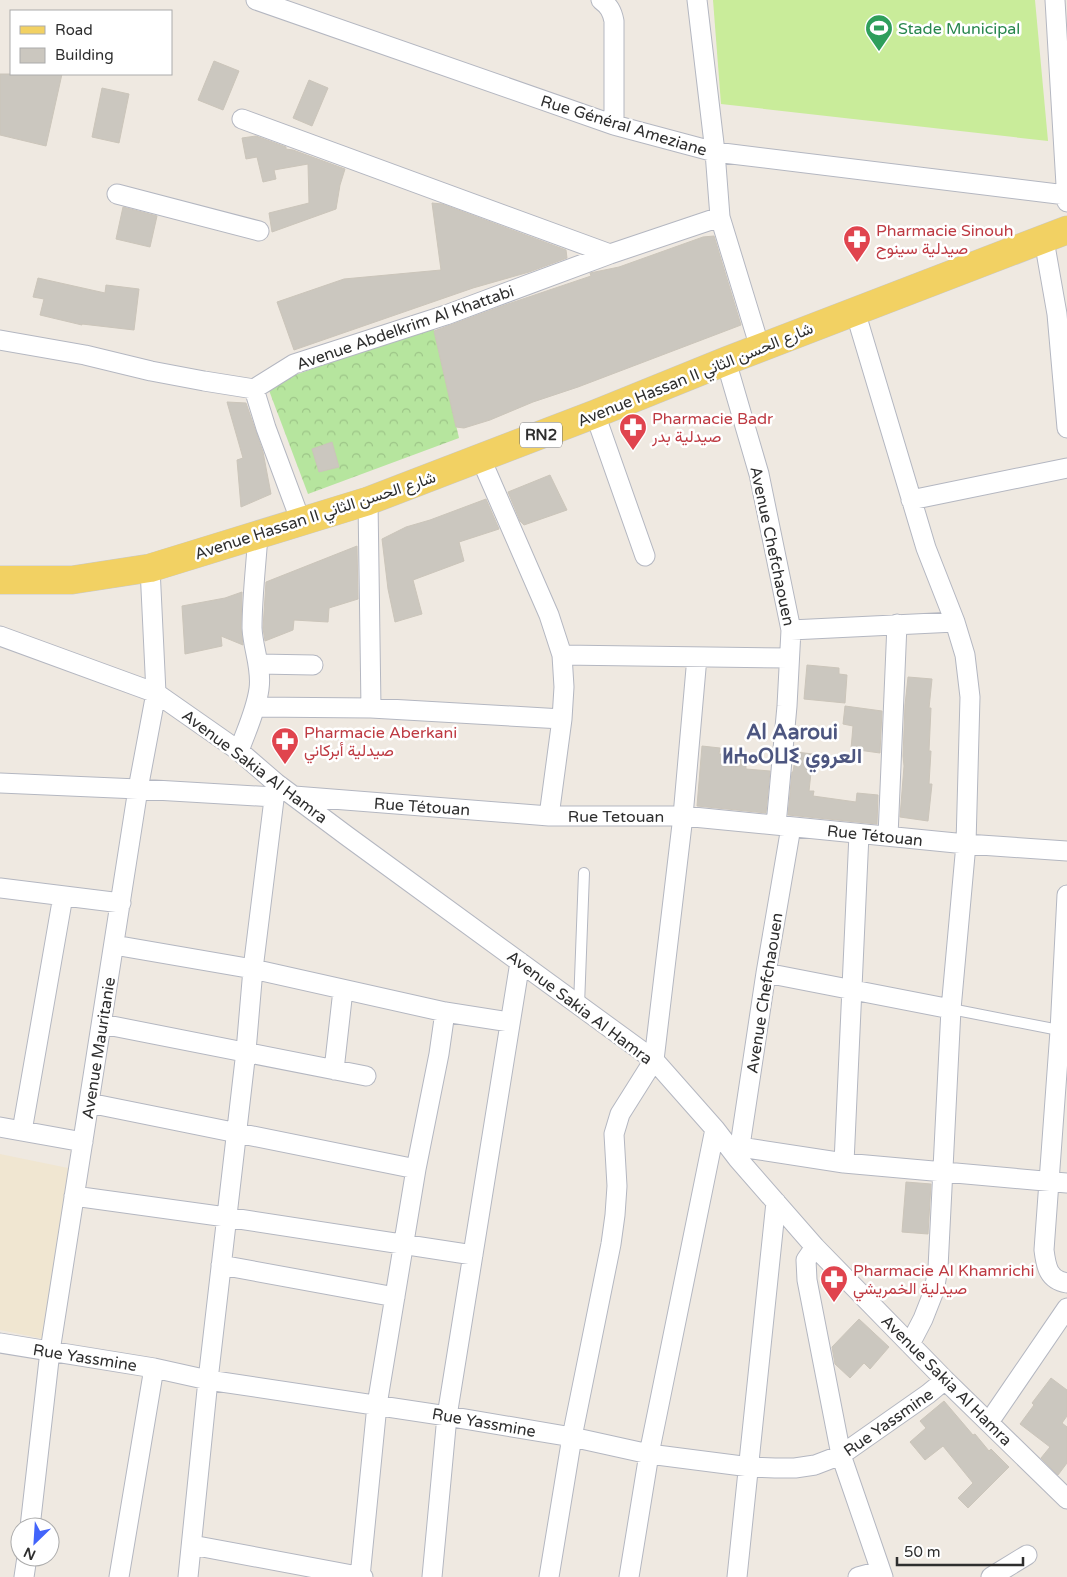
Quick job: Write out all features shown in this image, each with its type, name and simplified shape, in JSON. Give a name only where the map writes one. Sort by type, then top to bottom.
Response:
[{"type":"main road","name":"Avenue Hassan II شارع الحسن الثاني","points":[[0,580],[72,580],[150,568],[368,501],[481,459],[726,361],[1055,235]]},
{"type":"street","name":"Rue Général Ameziane","points":[[256,0],[614,125],[715,152],[1067,198]]},
{"type":"street","points":[[601,0],[612,11],[614,21],[614,125]]},
{"type":"street","points":[[697,0],[715,152],[720,217],[760,348]]},
{"type":"street","points":[[1055,0],[1067,198]]},
{"type":"street","points":[[242,119],[610,254]]},
{"type":"street","points":[[117,194],[259,230]]},
{"type":"street","name":"Avenue Abdelkrim Al Khattabi","points":[[254,389],[294,364],[446,315],[610,254],[720,217]]},
{"type":"street","points":[[1055,235],[1057,314],[1063,332],[1067,428]]},
{"type":"street","points":[[856,311],[926,548],[955,622],[964,655],[970,697],[966,844],[951,1009],[938,1268],[934,1292],[910,1344]]},
{"type":"street","points":[[0,340],[85,355],[151,371],[254,389],[266,428],[301,522]]},
{"type":"street","name":"Avenue Chefchaouen","points":[[726,361],[759,474],[791,630],[784,826],[766,973],[739,1153]]},
{"type":"street","points":[[595,414],[645,556]]},
{"type":"street","points":[[481,459],[549,615],[562,655],[564,687],[562,719],[549,816]]},
{"type":"street","points":[[911,500],[1067,468]]},
{"type":"street","points":[[368,501],[371,708]]},
{"type":"street","points":[[239,752],[255,707],[259,687],[259,664],[252,628],[258,535]]},
{"type":"street","name":"Avenue Mauritanie","points":[[31,1517],[50,1351],[138,788],[156,693],[150,568]]},
{"type":"street","points":[[791,630],[955,622]]},
{"type":"street","points":[[888,836],[897,624]]},
{"type":"street","name":"Avenue Sakia Al Hamra","points":[[0,636],[156,693],[239,752],[275,790],[294,796],[654,1060],[715,1129],[739,1153],[776,1202],[815,1247],[945,1380],[1067,1499]]},
{"type":"street","points":[[562,655],[789,658]]},
{"type":"street","points":[[549,1577],[572,1437],[611,1244],[617,1186],[614,1134],[620,1114],[654,1060],[683,816],[698,658]]},
{"type":"street","points":[[259,664],[313,665]]},
{"type":"street","points":[[255,707],[371,708],[562,719]]},
{"type":"street","points":[[0,783],[275,790],[253,969],[246,1051],[208,1380],[188,1577]]},
{"type":"street","name":"Rue Tétouan","points":[[294,796],[549,816]]},
{"type":"street","name":"Rue Tetouan","points":[[549,816],[683,816]]},
{"type":"street","name":"Rue Tétouan","points":[[683,816],[966,844],[1067,851]]},
{"type":"street","points":[[844,1164],[859,834]]},
{"type":"street","points":[[0,888],[120,903]]},
{"type":"street","points":[[22,1131],[62,896]]},
{"type":"street","points":[[1067,896],[1058,1182],[1044,1250],[1046,1266],[1051,1275],[1067,1283]]},
{"type":"street","points":[[114,945],[253,969],[445,1012],[510,1022]]},
{"type":"street","points":[[432,1577],[447,1416],[520,962]]},
{"type":"street","points":[[766,973],[951,1009]]},
{"type":"street","points":[[334,1070],[343,990]]},
{"type":"street","points":[[192,1545],[269,1568],[361,1577],[377,1404],[416,1169],[445,1012]]},
{"type":"street","points":[[102,1024],[366,1076]]},
{"type":"street","points":[[89,1103],[416,1169]]},
{"type":"street","points":[[0,1127],[83,1142]]},
{"type":"street","points":[[629,1577],[649,1454],[715,1129]]},
{"type":"street","points":[[739,1153],[1058,1182]]},
{"type":"street","points":[[74,1196],[473,1255]]},
{"type":"street","points":[[737,1577],[776,1202]]},
{"type":"street","points":[[815,1247],[806,1260],[806,1280],[841,1455],[881,1574],[858,1577]]},
{"type":"street","points":[[221,1266],[395,1297]]},
{"type":"street","points":[[988,1422],[1067,1308]]},
{"type":"street","name":"Rue Yassmine","points":[[0,1343],[154,1368],[208,1380],[377,1404],[572,1437],[649,1454],[750,1466],[795,1468],[815,1465],[841,1455],[945,1380]]},
{"type":"street","points":[[119,1577],[154,1368]]},
{"type":"street","points":[[991,1577],[1027,1555]]},
{"type":"lane","points":[[579,1005],[584,873]]},
{"type":"lane","points":[[951,1009],[1064,1031]]},
{"type":"shaded area","points":[[0,1154],[73,1169],[44,1339],[0,1330]]},
{"type":"green space","name":"Stade Municipal","points":[[713,0],[1035,0],[1048,141],[721,104]]},
{"type":"green space","points":[[433,326],[459,438],[308,494],[267,385]]},
{"type":"building","points":[[214,61],[239,71],[223,110],[198,100]]},
{"type":"building","points":[[0,74],[62,75],[46,146],[0,135]]},
{"type":"building","points":[[309,80],[328,88],[312,126],[293,118]]},
{"type":"building","points":[[102,88],[129,94],[119,143],[92,137]]},
{"type":"building","points":[[256,136],[286,147],[286,149],[345,169],[336,209],[272,232],[269,213],[309,203],[308,164],[274,170],[276,179],[263,182],[257,157],[246,159],[242,138]]},
{"type":"building","points":[[432,203],[442,204],[566,250],[567,258],[529,272],[473,288],[294,350],[277,302],[344,279],[441,270]]},
{"type":"building","points":[[123,207],[157,216],[150,247],[116,239]]},
{"type":"building","points":[[714,236],[741,325],[578,387],[533,402],[490,420],[464,428],[456,427],[434,331],[591,276],[590,273],[619,267],[703,237]]},
{"type":"building","points":[[38,278],[105,293],[106,285],[139,289],[134,330],[82,325],[40,315],[44,299],[33,297]]},
{"type":"building","points":[[227,402],[246,403],[263,452],[271,494],[241,507],[237,460],[243,458]]},
{"type":"building","points":[[332,442],[339,467],[319,472],[312,449]]},
{"type":"building","points":[[550,475],[567,510],[524,525],[520,521],[508,492]]},
{"type":"building","points":[[486,499],[499,529],[459,542],[464,561],[413,580],[422,614],[395,622],[388,589],[382,539],[406,527]]},
{"type":"building","points":[[357,546],[358,599],[329,608],[328,622],[294,620],[293,630],[265,641],[263,628],[266,582]]},
{"type":"building","points":[[242,592],[241,628],[243,645],[221,636],[222,646],[185,654],[182,606],[225,598]]},
{"type":"building","points":[[807,665],[839,668],[839,674],[847,675],[845,703],[804,699]]},
{"type":"building","points":[[908,677],[932,679],[929,708],[931,708],[929,751],[931,751],[929,784],[932,784],[928,821],[900,817]]},
{"type":"building","points":[[845,706],[882,711],[880,753],[851,749],[853,726],[843,724]]},
{"type":"building","points":[[702,746],[720,748],[719,754],[746,755],[746,769],[770,771],[766,813],[697,806]]},
{"type":"building","points":[[796,752],[813,754],[809,791],[814,791],[813,796],[856,802],[857,793],[878,795],[877,824],[788,815]]},
{"type":"building","points":[[906,1182],[931,1184],[928,1234],[902,1232]]},
{"type":"building","points":[[859,1319],[889,1347],[870,1369],[864,1363],[850,1378],[835,1364],[832,1347]]},
{"type":"building","points":[[1051,1378],[1067,1390],[1067,1416],[1062,1423],[1067,1427],[1067,1463],[1058,1475],[1041,1458],[1050,1447],[1020,1424],[1034,1405],[1032,1403]]},
{"type":"building","points":[[944,1401],[973,1435],[975,1434],[989,1451],[991,1449],[1009,1467],[968,1508],[958,1498],[973,1483],[943,1446],[925,1460],[910,1442],[926,1428],[920,1421]]},
{"type":"place","name":"Stade Municipal","points":[[879,52]]},
{"type":"place","name":"Pharmacie Sinouh صيدلية سينوح","points":[[857,263]]},
{"type":"place","name":"Pharmacie Badr صيدلية بدر","points":[[633,451]]},
{"type":"place","name":"Pharmacie Aberkani صيدلية أبركاني","points":[[285,765]]},
{"type":"place","name":"Pharmacie Al Khamrichi صيدلية الخمريشي","points":[[834,1303]]},
{"type":"district","name":"Al Aaroui ⵍⵄⴰⵔⵡⵉ العروي","points":[[792,744]]}]
